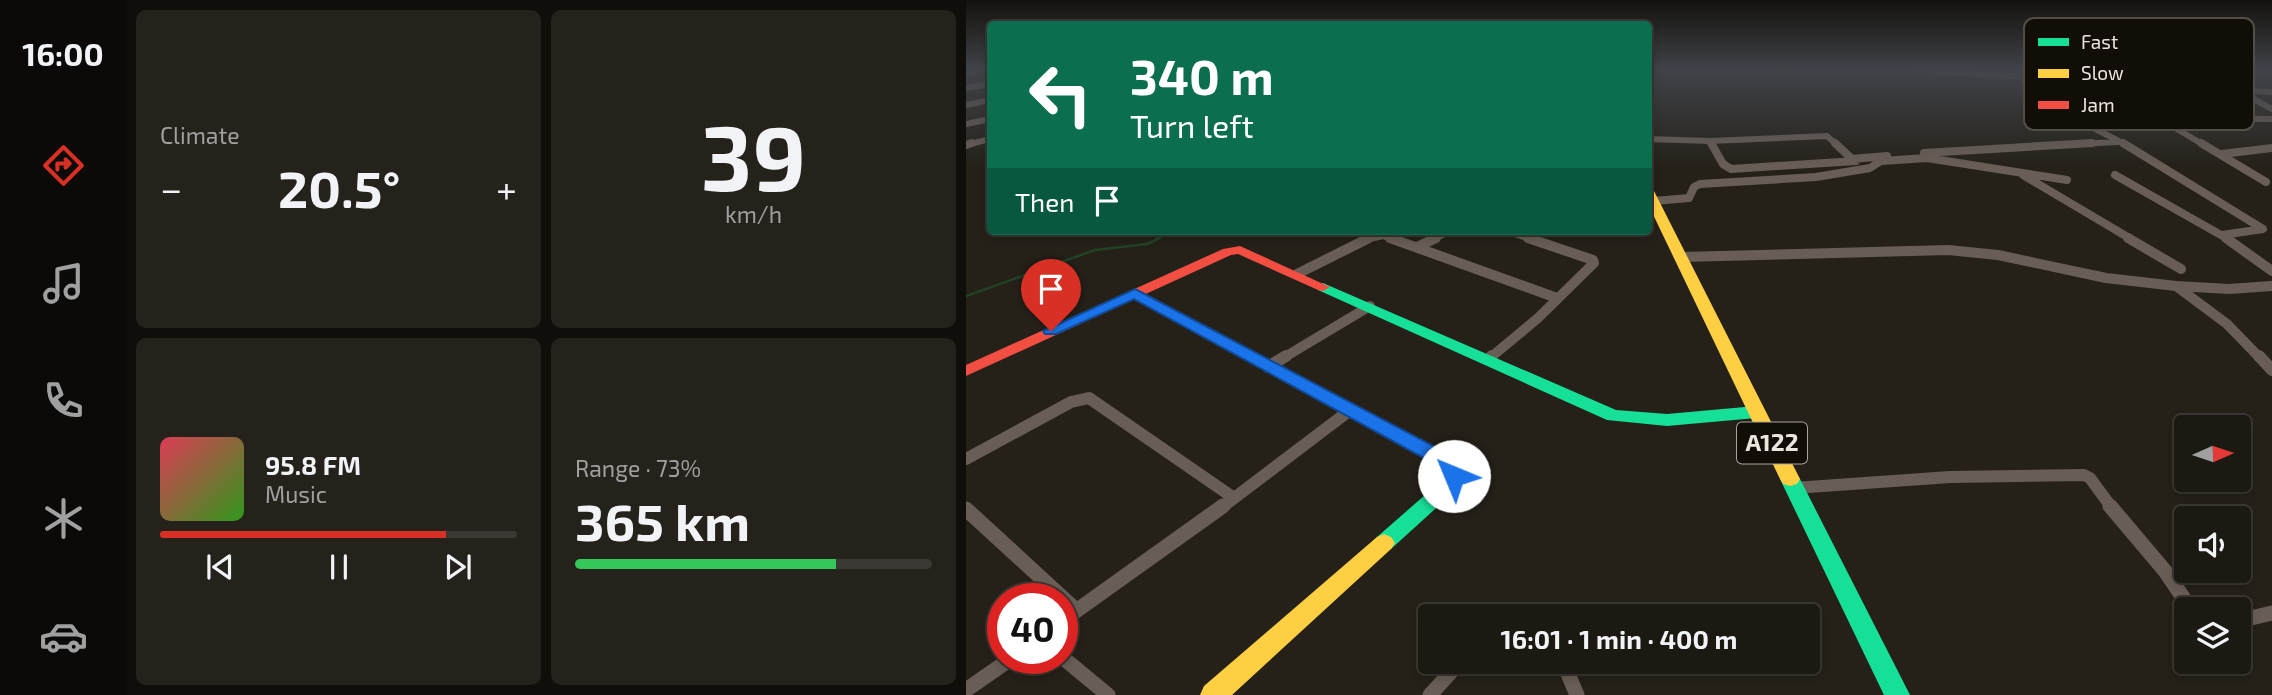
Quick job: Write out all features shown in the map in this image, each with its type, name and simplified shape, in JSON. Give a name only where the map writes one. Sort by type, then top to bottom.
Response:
[{"type":"main road","name":"A122","points":[[1652,198],[1897,695]]},
{"type":"main road","points":[[966,371],[1236,250],[1370,306],[1489,359],[1575,402],[1613,416],[1638,421],[1668,421],[1756,412]]},
{"type":"main road","points":[[1135,293],[1451,464],[1455,469],[1449,485],[1213,695]]},
{"type":"street","points":[[2254,119],[2272,119]]},
{"type":"street","points":[[2254,119],[2272,128]]},
{"type":"street","points":[[966,124],[987,120]]},
{"type":"street","points":[[2099,130],[2263,229],[2222,235]]},
{"type":"street","points":[[2180,130],[2266,182]]},
{"type":"street","points":[[1652,139],[1710,141],[1827,136],[1852,160],[1936,158],[2067,180]]},
{"type":"street","points":[[1710,141],[1723,164],[1731,169],[1982,147],[2120,142]]},
{"type":"street","points":[[966,145],[987,142]]},
{"type":"street","points":[[2222,154],[2272,148]]},
{"type":"street","points":[[1652,196],[1689,198],[1694,187],[1700,184],[1816,177],[1870,168],[1881,161]]},
{"type":"street","points":[[2018,171],[2181,269]]},
{"type":"street","points":[[2115,175],[2222,235],[2272,271]]},
{"type":"street","points":[[1419,246],[1441,235]]},
{"type":"street","points":[[1489,359],[1538,318],[1594,261],[1520,235]]},
{"type":"street","points":[[1297,274],[1376,236],[1401,239],[1557,298]]},
{"type":"street","points":[[1681,257],[1948,250],[1998,255],[2106,278],[2176,286],[2229,289],[2272,286]]},
{"type":"street","points":[[2176,286],[2227,324],[2272,370]]},
{"type":"street","points":[[1268,367],[1370,306]]},
{"type":"street","points":[[966,459],[1071,402],[1089,398],[1234,498]]},
{"type":"street","points":[[1078,609],[1234,498],[1349,411]]},
{"type":"street","points":[[1794,488],[1950,477],[2084,475],[2090,478],[2183,597]]},
{"type":"street","points":[[966,509],[1047,583]]},
{"type":"street","points":[[2251,618],[2272,613]]},
{"type":"street","points":[[1078,670],[1108,695]]},
{"type":"street","points":[[966,690],[989,674]]},
{"type":"street","points":[[1430,695],[1449,674]]},
{"type":"street","points":[[1568,674],[1577,695]]},
{"type":"waterway","points":[[1156,239],[1164,235]]},
{"type":"waterway","points":[[966,296],[1095,250],[1147,244],[1160,238]]},
{"type":"traffic: fast","points":[[1323,287],[1613,416],[1667,420],[1756,412]]},
{"type":"traffic: fast","points":[[1135,293],[1451,464],[1455,469],[1449,485],[1384,543]]},
{"type":"traffic: fast","points":[[1790,479],[1897,695]]},
{"type":"traffic: slow","points":[[1652,199],[1790,479]]},
{"type":"traffic: slow","points":[[1213,695],[1384,543]]},
{"type":"traffic: jam","points":[[966,371],[1228,252],[1240,250],[1323,287]]},
{"type":"route","points":[[1051,331],[1135,293],[1451,464],[1455,469],[1454,476]]}]
